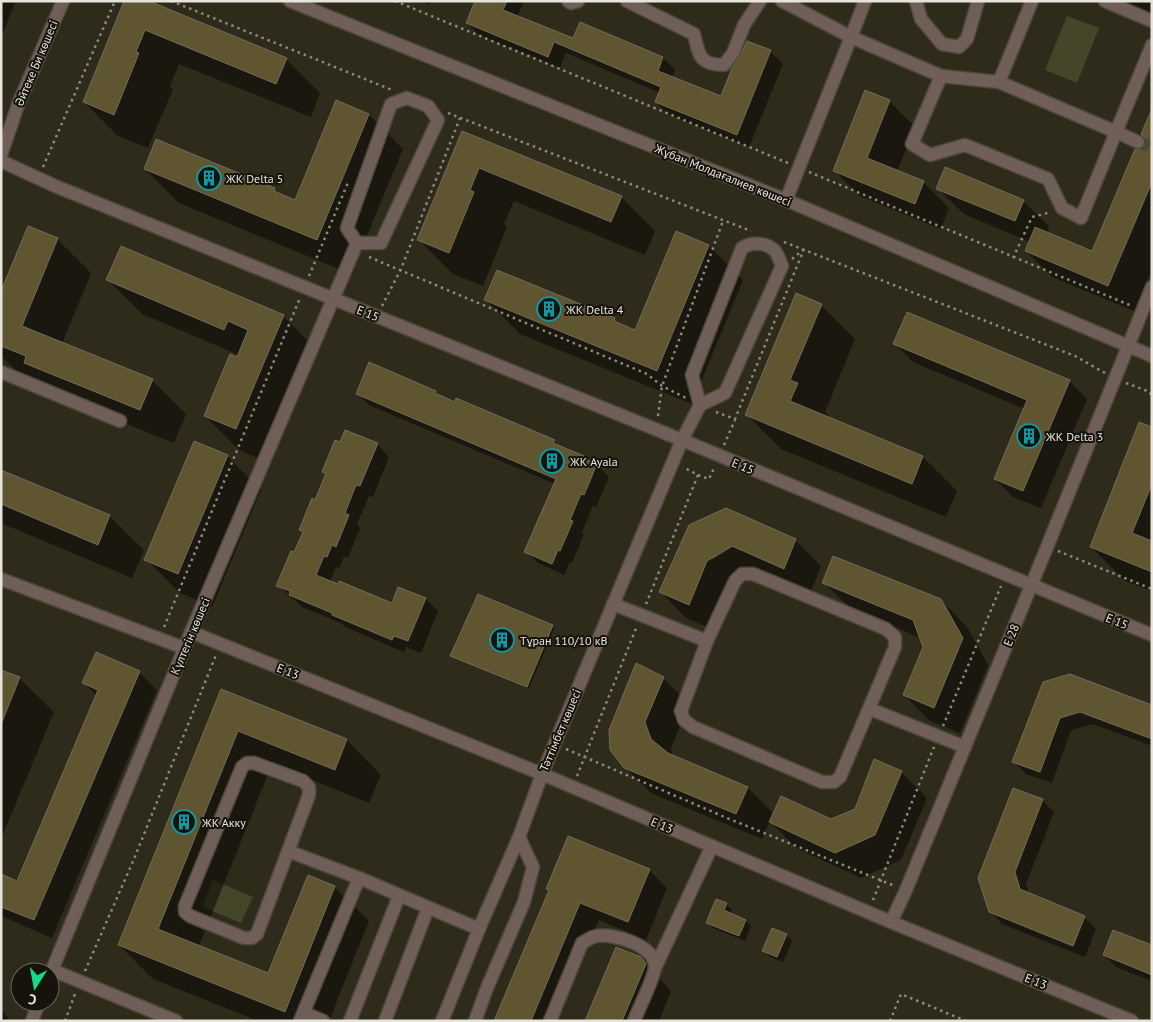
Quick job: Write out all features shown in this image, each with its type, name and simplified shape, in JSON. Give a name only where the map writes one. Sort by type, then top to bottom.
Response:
[{"type":"street","name":"Әйтеке Би көшесі","points":[[1,155],[19,102],[62,1]]},
{"type":"street","name":"Жұбан Молдағалиев көшесі","points":[[290,1],[786,200],[1152,356]]},
{"type":"street","points":[[568,1],[571,3],[578,1]]},
{"type":"street","points":[[628,1],[694,34],[699,55],[711,65],[724,66],[733,53],[744,24],[760,1]]},
{"type":"street","points":[[782,1],[851,37],[941,76],[999,82],[1138,142]]},
{"type":"street","points":[[786,200],[864,1]]},
{"type":"street","points":[[916,1],[921,19],[942,44],[959,47],[967,39],[978,1]]},
{"type":"street","points":[[999,82],[1032,1]]},
{"type":"street","points":[[1105,1],[1152,21]]},
{"type":"street","points":[[941,76],[912,144],[930,155],[965,145],[1048,179],[1062,208],[1081,218],[1152,45]]},
{"type":"street","points":[[407,98],[428,106],[438,120],[381,243],[356,247],[347,228],[391,104],[407,98]]},
{"type":"street","name":"E 15","points":[[1,161],[38,178],[682,440],[1152,635]]},
{"type":"street","points":[[748,244],[767,245],[776,252],[782,266],[725,393],[700,406],[692,375],[742,248],[748,244]]},
{"type":"street","name":"Күлтегін көшесі","points":[[56,962],[184,648],[356,247]]},
{"type":"street","name":"E 28","points":[[891,922],[965,747],[1152,287]]},
{"type":"street","points":[[1,372],[120,421]]},
{"type":"street","name":"Тәттімбет көшесі","points":[[442,1021],[519,837],[554,744],[682,440],[700,406]]},
{"type":"street","points":[[742,574],[753,574],[886,629],[895,637],[895,647],[870,709],[840,777],[834,782],[822,782],[692,727],[684,720],[681,711],[707,641],[734,581],[742,574]]},
{"type":"street","points":[[1,579],[184,648]]},
{"type":"street","points":[[613,604],[707,641]]},
{"type":"street","name":"E 13","points":[[191,632],[542,774],[891,922],[1132,1021]]},
{"type":"street","points":[[870,709],[965,747]]},
{"type":"street","points":[[247,763],[254,763],[303,781],[309,787],[309,794],[288,851],[257,934],[252,938],[244,938],[190,916],[185,912],[185,906],[242,768],[247,763]]},
{"type":"street","points":[[475,1021],[524,902],[533,867],[519,837]]},
{"type":"street","points":[[634,1021],[655,968],[712,846]]},
{"type":"street","points":[[288,851],[359,878],[479,929]]},
{"type":"street","points":[[323,1021],[302,1017],[359,878]]},
{"type":"street","points":[[350,1021],[399,896]]},
{"type":"street","points":[[385,1021],[428,908]]},
{"type":"street","points":[[550,1021],[582,943],[594,936],[612,936],[646,948],[653,957],[655,968]]},
{"type":"street","points":[[60,976],[176,1021]]},
{"type":"path","points":[[38,178],[115,1]]},
{"type":"path","points":[[171,1],[396,92]]},
{"type":"path","points":[[395,1],[1143,311]]},
{"type":"path","points":[[447,112],[760,234]]},
{"type":"path","points":[[377,316],[401,269],[460,118]]},
{"type":"path","points":[[159,639],[349,178]]},
{"type":"path","points":[[1013,258],[1032,217],[1062,208]]},
{"type":"path","points":[[656,430],[662,386],[723,221]]},
{"type":"path","points":[[778,240],[1075,356],[1116,379],[1150,392],[1152,399]]},
{"type":"path","points":[[356,247],[401,269],[647,374],[662,386],[700,406]]},
{"type":"path","points":[[1047,547],[1152,589]]},
{"type":"path","points":[[65,1021],[134,859],[221,644]]},
{"type":"path","points":[[554,744],[727,818],[906,890]]},
{"type":"path","points":[[890,1021],[901,994],[966,1021]]},
{"type":"green space","points":[[1067,16],[1099,28],[1077,83],[1045,70]]},
{"type":"green space","points":[[213,880],[253,897],[241,923],[202,907]]},
{"type":"building","points":[[124,1],[149,1],[287,58],[276,84],[145,30],[136,52],[139,53],[114,115],[83,102]]},
{"type":"building","points":[[475,1],[507,1],[503,10],[573,38],[580,22],[663,57],[658,71],[721,96],[732,68],[747,41],[771,50],[737,135],[655,102],[661,87],[554,42],[548,57],[466,23]]},
{"type":"building","points":[[865,90],[890,100],[867,158],[924,181],[915,204],[833,171]]},
{"type":"building","name":"ЖК Delta 5","points":[[336,100],[369,114],[317,240],[144,169],[156,139],[275,188],[274,191],[295,200]]},
{"type":"building","points":[[1152,109],[1152,182],[1108,286],[1025,251],[1035,227],[1092,251],[1135,149],[1142,149],[1146,145],[1145,138],[1141,134]]},
{"type":"building","points":[[462,131],[622,196],[611,222],[479,168],[470,190],[474,192],[449,253],[417,240]]},
{"type":"building","points":[[945,167],[1024,200],[1015,221],[936,189]]},
{"type":"building","points":[[28,226],[58,238],[22,326],[153,379],[140,410],[24,363],[26,356],[1,346],[1,291]]},
{"type":"building","name":"ЖК Delta 4","points":[[676,231],[709,245],[657,371],[484,300],[497,270],[615,318],[614,321],[635,330]]},
{"type":"building","points":[[121,246],[284,315],[236,429],[204,416],[230,354],[237,357],[248,330],[228,321],[224,330],[106,280]]},
{"type":"building","points":[[796,293],[822,304],[790,380],[798,383],[790,401],[923,456],[912,484],[745,415]]},
{"type":"building","name":"ЖК Delta 3","points":[[907,312],[1070,380],[1023,491],[994,479],[1027,400],[893,344]]},
{"type":"building","name":"ЖК Ayala","points":[[369,362],[436,391],[435,393],[455,402],[456,398],[555,440],[553,443],[584,456],[583,458],[597,464],[584,495],[581,494],[570,520],[573,521],[552,564],[524,552],[556,479],[356,394]]},
{"type":"building","points":[[1139,422],[1152,427],[1152,484],[1132,533],[1152,541],[1152,572],[1090,547]]},
{"type":"building","points":[[345,430],[378,443],[360,486],[356,485],[345,513],[349,515],[336,547],[332,545],[327,557],[324,556],[316,575],[338,584],[339,581],[392,603],[398,587],[426,598],[408,641],[394,636],[392,640],[332,615],[332,613],[289,595],[290,591],[276,586],[291,551],[294,552],[303,532],[299,530],[312,498],[315,500],[326,473],[322,472],[335,440],[340,442]]},
{"type":"building","points":[[194,441],[228,455],[178,574],[144,560]]},
{"type":"building","points":[[1,470],[110,515],[98,545],[1,504]]},
{"type":"building","points":[[726,508],[796,539],[784,569],[732,546],[707,561],[689,605],[659,592],[689,525]]},
{"type":"building","points":[[833,556],[941,599],[963,638],[934,708],[903,695],[923,647],[913,620],[822,583]]},
{"type":"building","name":"Тұран 110/10 кВ","points":[[478,594],[553,625],[527,687],[450,656]]},
{"type":"building","points":[[96,652],[140,671],[34,920],[1,907],[1,874],[17,881],[98,690],[82,683]]},
{"type":"building","points":[[636,663],[664,677],[645,722],[651,739],[668,753],[748,787],[736,814],[624,768],[610,750],[609,730]]},
{"type":"building","points":[[1,670],[20,677],[2,722],[1,722]]},
{"type":"building","points":[[1070,674],[1152,705],[1152,739],[1080,712],[1060,718],[1040,772],[1012,762],[1043,682]]},
{"type":"building","name":"ЖК Акку","points":[[221,689],[347,739],[335,770],[238,731],[158,929],[268,973],[308,875],[335,886],[285,1012],[118,945]]},
{"type":"building","points":[[874,759],[902,771],[875,835],[835,853],[769,822],[781,796],[831,819],[855,809]]},
{"type":"building","points":[[1013,788],[1043,799],[1015,872],[1020,889],[1085,916],[1073,946],[989,912],[978,878]]},
{"type":"building","points":[[568,836],[650,869],[628,922],[580,903],[531,1021],[494,1021],[549,890],[546,889]]},
{"type":"building","points":[[716,899],[727,903],[724,910],[746,920],[739,936],[706,923]]},
{"type":"building","points":[[772,928],[787,934],[777,957],[762,951]]},
{"type":"building","points":[[1113,930],[1152,945],[1152,975],[1103,955]]},
{"type":"building","points":[[616,947],[641,957],[646,964],[622,1021],[585,1021]]},
{"type":"tunnel","points":[[1138,142],[1152,147]]},
{"type":"place","name":"ЖК Delta 5","points":[[209,178]]},
{"type":"place","name":"ЖК Delta 4","points":[[549,309]]},
{"type":"place","name":"ЖК Delta 3","points":[[1029,436]]},
{"type":"place","name":"ЖК Ayala","points":[[552,461]]},
{"type":"place","name":"Тұран 110/10 кВ","points":[[502,640]]},
{"type":"place","name":"ЖК Акку","points":[[184,822]]}]
